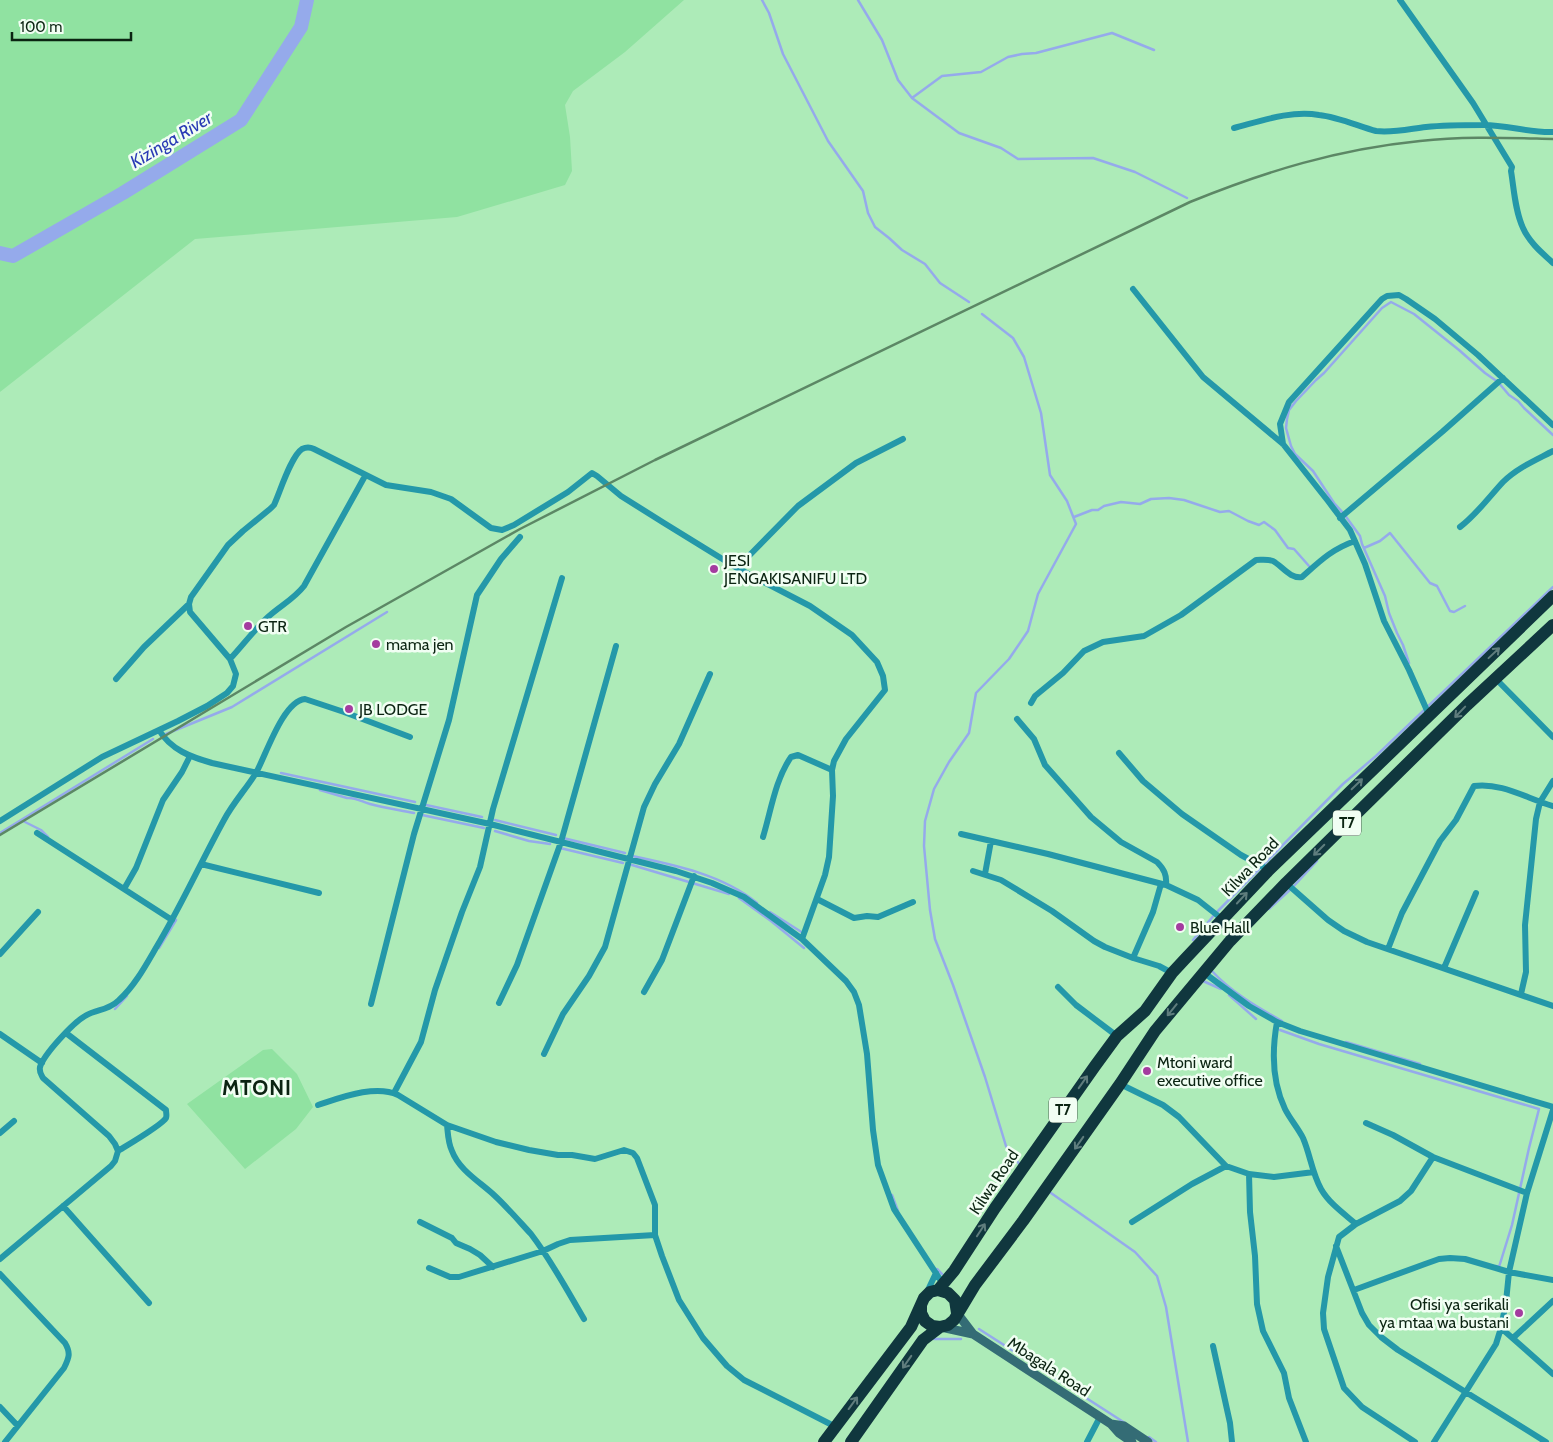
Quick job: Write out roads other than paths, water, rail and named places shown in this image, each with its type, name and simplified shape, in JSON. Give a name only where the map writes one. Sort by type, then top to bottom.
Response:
[{"type":"highway","name":"Kilwa Road","points":[[941,1288],[1017,1176],[1117,1036],[1145,1011],[1172,973],[1269,870],[1553,596]]},
{"type":"highway","name":"T7","points":[[851,1442],[922,1340],[954,1320],[975,1285],[1023,1221],[1155,1031],[1203,972],[1286,883],[1467,705],[1553,624]]},
{"type":"highway","name":"T7","points":[[922,1301],[930,1292],[941,1288]]},
{"type":"highway","points":[[941,1288],[955,1300],[957,1313]]},
{"type":"highway","points":[[824,1442],[911,1327],[922,1301]]},
{"type":"highway","points":[[922,1301],[921,1314],[925,1321],[932,1326],[940,1327]]},
{"type":"street","points":[[1400,0],[1473,103],[1512,167],[1511,174],[1523,229],[1553,263]]},
{"type":"street","points":[[1234,128],[1266,119],[1301,114],[1319,114],[1383,132],[1427,127],[1486,125],[1553,132]]},
{"type":"street","points":[[1133,289],[1203,377],[1283,444],[1350,530],[1365,564],[1384,621],[1429,715]]},
{"type":"street","points":[[1283,444],[1280,424],[1289,402],[1382,299],[1388,296],[1398,296],[1406,299],[1435,319],[1503,378],[1553,425]]},
{"type":"street","points":[[1340,518],[1503,378]]},
{"type":"street","points":[[737,568],[798,506],[856,464],[904,439]]},
{"type":"street","points":[[116,679],[144,647],[189,604],[194,592],[228,545],[243,530],[270,510],[274,505],[290,466],[301,450],[307,448],[314,449],[386,485],[431,492],[451,498],[491,528],[499,530],[519,522],[568,492],[593,473],[634,505],[737,568],[810,606],[852,635],[878,662],[885,690],[846,740],[837,754],[832,770],[833,796],[830,844],[825,875],[802,939]]},
{"type":"street","points":[[1460,527],[1471,518],[1504,481],[1528,464],[1553,451]]},
{"type":"street","points":[[230,659],[256,628],[304,586],[365,476]]},
{"type":"street","points":[[371,1004],[414,834],[449,720],[478,595],[501,559],[520,537]]},
{"type":"street","points":[[1031,704],[1035,696],[1084,651],[1103,642],[1144,636],[1181,615],[1256,560],[1266,559],[1272,561],[1297,578],[1302,577],[1327,554],[1340,546],[1355,541]]},
{"type":"street","points":[[394,1093],[421,1042],[434,990],[480,867],[498,792],[562,578]]},
{"type":"street","points":[[0,821],[102,757],[207,706],[233,686],[236,674],[230,659],[190,612],[189,604]]},
{"type":"street","points":[[499,1003],[517,965],[561,842],[616,646]]},
{"type":"street","points":[[544,1054],[563,1014],[589,976],[605,947],[644,807],[655,784],[679,744],[710,674]]},
{"type":"street","points":[[1495,678],[1553,737]]},
{"type":"street","points":[[0,1259],[115,1161],[118,1151],[110,1136],[43,1078],[40,1072],[42,1064],[49,1052],[66,1033],[86,1015],[113,1006],[126,993],[172,920],[227,814],[255,773],[283,718],[303,699],[410,737]]},
{"type":"street","points":[[1017,719],[1034,739],[1045,765],[1092,817],[1121,842],[1162,866],[1166,878],[1133,958]]},
{"type":"street","points":[[159,730],[163,737],[174,747],[190,756],[212,763],[422,808],[629,859],[694,876],[744,897],[802,939],[846,981],[854,992],[859,1005],[867,1054],[873,1130],[878,1165],[894,1209],[936,1273],[941,1288]]},
{"type":"street","points":[[1120,754],[1143,781],[1182,814],[1241,855],[1269,870]]},
{"type":"street","points":[[763,837],[777,788],[791,757],[798,755],[832,770]]},
{"type":"street","points":[[124,889],[138,863],[163,800],[178,779],[190,756]]},
{"type":"street","points":[[1521,994],[1526,972],[1524,950],[1525,925],[1533,840],[1540,802],[1553,781]]},
{"type":"street","points":[[1388,949],[1406,906],[1440,841],[1460,813],[1472,787],[1481,785],[1501,789],[1553,806]]},
{"type":"street","points":[[37,833],[172,920]]},
{"type":"street","points":[[961,834],[1163,884],[1198,900],[1222,920]]},
{"type":"street","points":[[985,874],[991,841]]},
{"type":"street","points":[[201,864],[319,893]]},
{"type":"street","points":[[973,871],[1001,880],[1105,947],[1159,966],[1172,973]]},
{"type":"street","points":[[644,992],[662,960],[694,876]]},
{"type":"street","points":[[1286,883],[1328,920],[1367,942],[1553,1006]]},
{"type":"street","points":[[1444,968],[1476,893]]},
{"type":"street","points":[[817,899],[854,918],[868,916],[878,918],[913,902]]},
{"type":"street","points":[[0,954],[38,912]]},
{"type":"street","points":[[1203,972],[1249,1006],[1277,1022],[1324,1039],[1553,1108],[1526,1193],[1509,1272],[1501,1328],[1496,1344],[1434,1442]]},
{"type":"street","points":[[1058,987],[1076,1005],[1117,1036]]},
{"type":"street","points":[[1277,1022],[1274,1052],[1278,1091],[1285,1108],[1304,1140],[1320,1188],[1328,1200],[1356,1224]]},
{"type":"street","points":[[66,1033],[166,1110],[165,1120],[136,1141],[118,1151]]},
{"type":"street","points":[[0,1034],[42,1064]]},
{"type":"street","points":[[1120,1084],[1163,1105],[1179,1117],[1226,1166],[1249,1174],[1274,1177],[1314,1172]]},
{"type":"street","points":[[318,1105],[352,1094],[394,1093],[447,1125],[496,1142],[558,1156],[572,1155],[600,1158],[624,1150],[633,1153],[637,1158],[655,1205],[655,1235],[662,1256],[679,1300],[703,1338],[727,1366],[744,1380],[836,1427]]},
{"type":"street","points":[[0,1133],[14,1121]]},
{"type":"street","points":[[1366,1123],[1393,1135],[1433,1157],[1526,1193]]},
{"type":"street","points":[[447,1125],[454,1157],[476,1182],[493,1194],[510,1210],[543,1251],[584,1319]]},
{"type":"street","points":[[1415,1442],[1362,1408],[1344,1388],[1324,1329],[1323,1313],[1328,1277],[1339,1237],[1356,1224],[1400,1201],[1411,1191],[1433,1157]]},
{"type":"street","points":[[1132,1222],[1192,1184],[1226,1166]]},
{"type":"street","points":[[1249,1174],[1257,1304],[1263,1331],[1284,1373],[1290,1398],[1306,1442]]},
{"type":"street","points":[[63,1206],[150,1302]]},
{"type":"street","points":[[420,1222],[475,1252],[493,1267]]},
{"type":"street","points":[[429,1268],[450,1277],[459,1277],[543,1251],[570,1240],[655,1235]]},
{"type":"street","points":[[1336,1246],[1362,1314],[1369,1325],[1381,1337],[1398,1350],[1546,1442]]},
{"type":"street","points":[[1354,1290],[1439,1259],[1450,1258],[1465,1259],[1509,1272],[1553,1280]]},
{"type":"street","points":[[922,1301],[936,1273]]},
{"type":"street","points":[[0,1274],[65,1342],[69,1349],[68,1360],[64,1368],[5,1442]]},
{"type":"street","points":[[1513,1338],[1553,1300]]},
{"type":"street","name":"Mbagala Road","points":[[957,1313],[972,1334]]},
{"type":"street","name":"Mbagala Road","points":[[940,1327],[972,1334],[1111,1424],[1119,1433],[1132,1442]]},
{"type":"street","points":[[1501,1328],[1553,1374]]},
{"type":"street","points":[[1213,1346],[1230,1423],[1232,1442]]},
{"type":"street","points":[[0,1407],[17,1425]]},
{"type":"street","points":[[1087,1442],[1100,1417]]},
{"type":"street","name":"Mbagala Road","points":[[1111,1424],[1124,1426],[1148,1442]]},
{"type":"waterway","name":"Kizinga River","points":[[0,253],[13,256],[123,193],[241,120],[301,27],[307,0]]},
{"type":"waterway","points":[[762,0],[769,13],[783,54],[828,141],[863,191],[868,213],[875,227],[902,250],[925,264],[940,283],[969,302]]},
{"type":"waterway","points":[[858,0],[882,40],[898,80],[912,98],[959,133],[1001,148],[1018,159],[1093,158],[1135,172],[1187,198]]},
{"type":"waterway","points":[[912,98],[942,76],[981,72],[1008,57],[1036,53],[1112,33],[1154,50]]},
{"type":"waterway","points":[[1409,663],[1389,613],[1385,596],[1360,536],[1334,503],[1313,471],[1295,454],[1291,446],[1286,428],[1289,410],[1382,308],[1391,302],[1414,314],[1498,382],[1509,395],[1518,401],[1553,435]]},
{"type":"waterway","points":[[982,314],[1013,338],[1024,357],[1041,413],[1050,475],[1067,501],[1076,524],[1038,594],[1028,631],[1009,659],[976,693],[969,733],[949,762],[934,789],[925,821],[924,846],[930,910],[935,939],[985,1077],[1006,1146],[1020,1165]]},
{"type":"waterway","points":[[1074,517],[1121,502],[1140,504],[1151,499],[1169,498],[1184,500],[1220,512],[1229,511],[1259,525],[1264,522],[1275,530],[1288,548],[1294,549],[1309,566]]},
{"type":"waterway","points":[[1364,548],[1380,541],[1390,533],[1430,583],[1437,586],[1450,611],[1454,612],[1465,606]]},
{"type":"waterway","points":[[1193,940],[1215,914],[1343,784],[1376,756],[1553,587]]},
{"type":"waterway","points":[[166,734],[232,707],[387,612]]},
{"type":"waterway","points":[[0,833],[153,739]]},
{"type":"waterway","points":[[281,773],[415,802]]},
{"type":"waterway","points":[[320,790],[414,813]]},
{"type":"waterway","points":[[426,805],[482,817]]},
{"type":"waterway","points":[[422,815],[484,828]]},
{"type":"waterway","points":[[21,820],[41,830],[48,837]]},
{"type":"waterway","points":[[495,820],[556,835]]},
{"type":"waterway","points":[[495,831],[529,841],[550,844]]},
{"type":"waterway","points":[[563,838],[625,853]]},
{"type":"waterway","points":[[560,848],[623,863]]},
{"type":"waterway","points":[[632,856],[681,867],[714,878],[744,893],[757,903]]},
{"type":"waterway","points":[[1269,909],[1317,861]]},
{"type":"waterway","points":[[632,865],[729,894]]},
{"type":"waterway","points":[[739,898],[804,948]]},
{"type":"waterway","points":[[770,912],[803,933]]},
{"type":"waterway","points":[[159,948],[175,919]]},
{"type":"waterway","points":[[1211,970],[1254,1005],[1282,1021]]},
{"type":"waterway","points":[[1203,981],[1221,989]]},
{"type":"waterway","points":[[1229,995],[1256,1019]]},
{"type":"waterway","points":[[115,1009],[127,996]]},
{"type":"waterway","points":[[1280,1030],[1319,1044],[1539,1109],[1512,1225],[1499,1267],[1496,1266]]},
{"type":"waterway","points":[[1346,1042],[1420,1064]]},
{"type":"waterway","points":[[1051,1193],[1135,1252],[1157,1276],[1166,1307],[1188,1442]]},
{"type":"waterway","points":[[892,1195],[898,1211]]},
{"type":"waterway","points":[[937,1269],[942,1274]]},
{"type":"waterway","points":[[979,1329],[1125,1423]]},
{"type":"waterway","points":[[934,1339],[961,1339]]},
{"type":"waterway","points":[[1149,1437],[1156,1442]]},
{"type":"railway","points":[[0,835],[346,627],[520,529],[655,460],[1190,202],[1275,171],[1361,150],[1453,138],[1553,139]]},
{"type":"place","name":"JESI JENGAKISANIFU LTD","points":[[714,569]]},
{"type":"place","name":"GTR","points":[[248,626]]},
{"type":"place","name":"mama jen","points":[[376,644]]},
{"type":"place","name":"JB LODGE","points":[[349,709]]},
{"type":"place","name":"Blue Hall","points":[[1180,927]]},
{"type":"place","name":"Mtoni ward executive office","points":[[1147,1071]]},
{"type":"place","name":"Ofisi ya serikali ya mtaa wa bustani","points":[[1519,1313]]},
{"type":"district","name":"MTONI","points":[[257,1087]]}]
